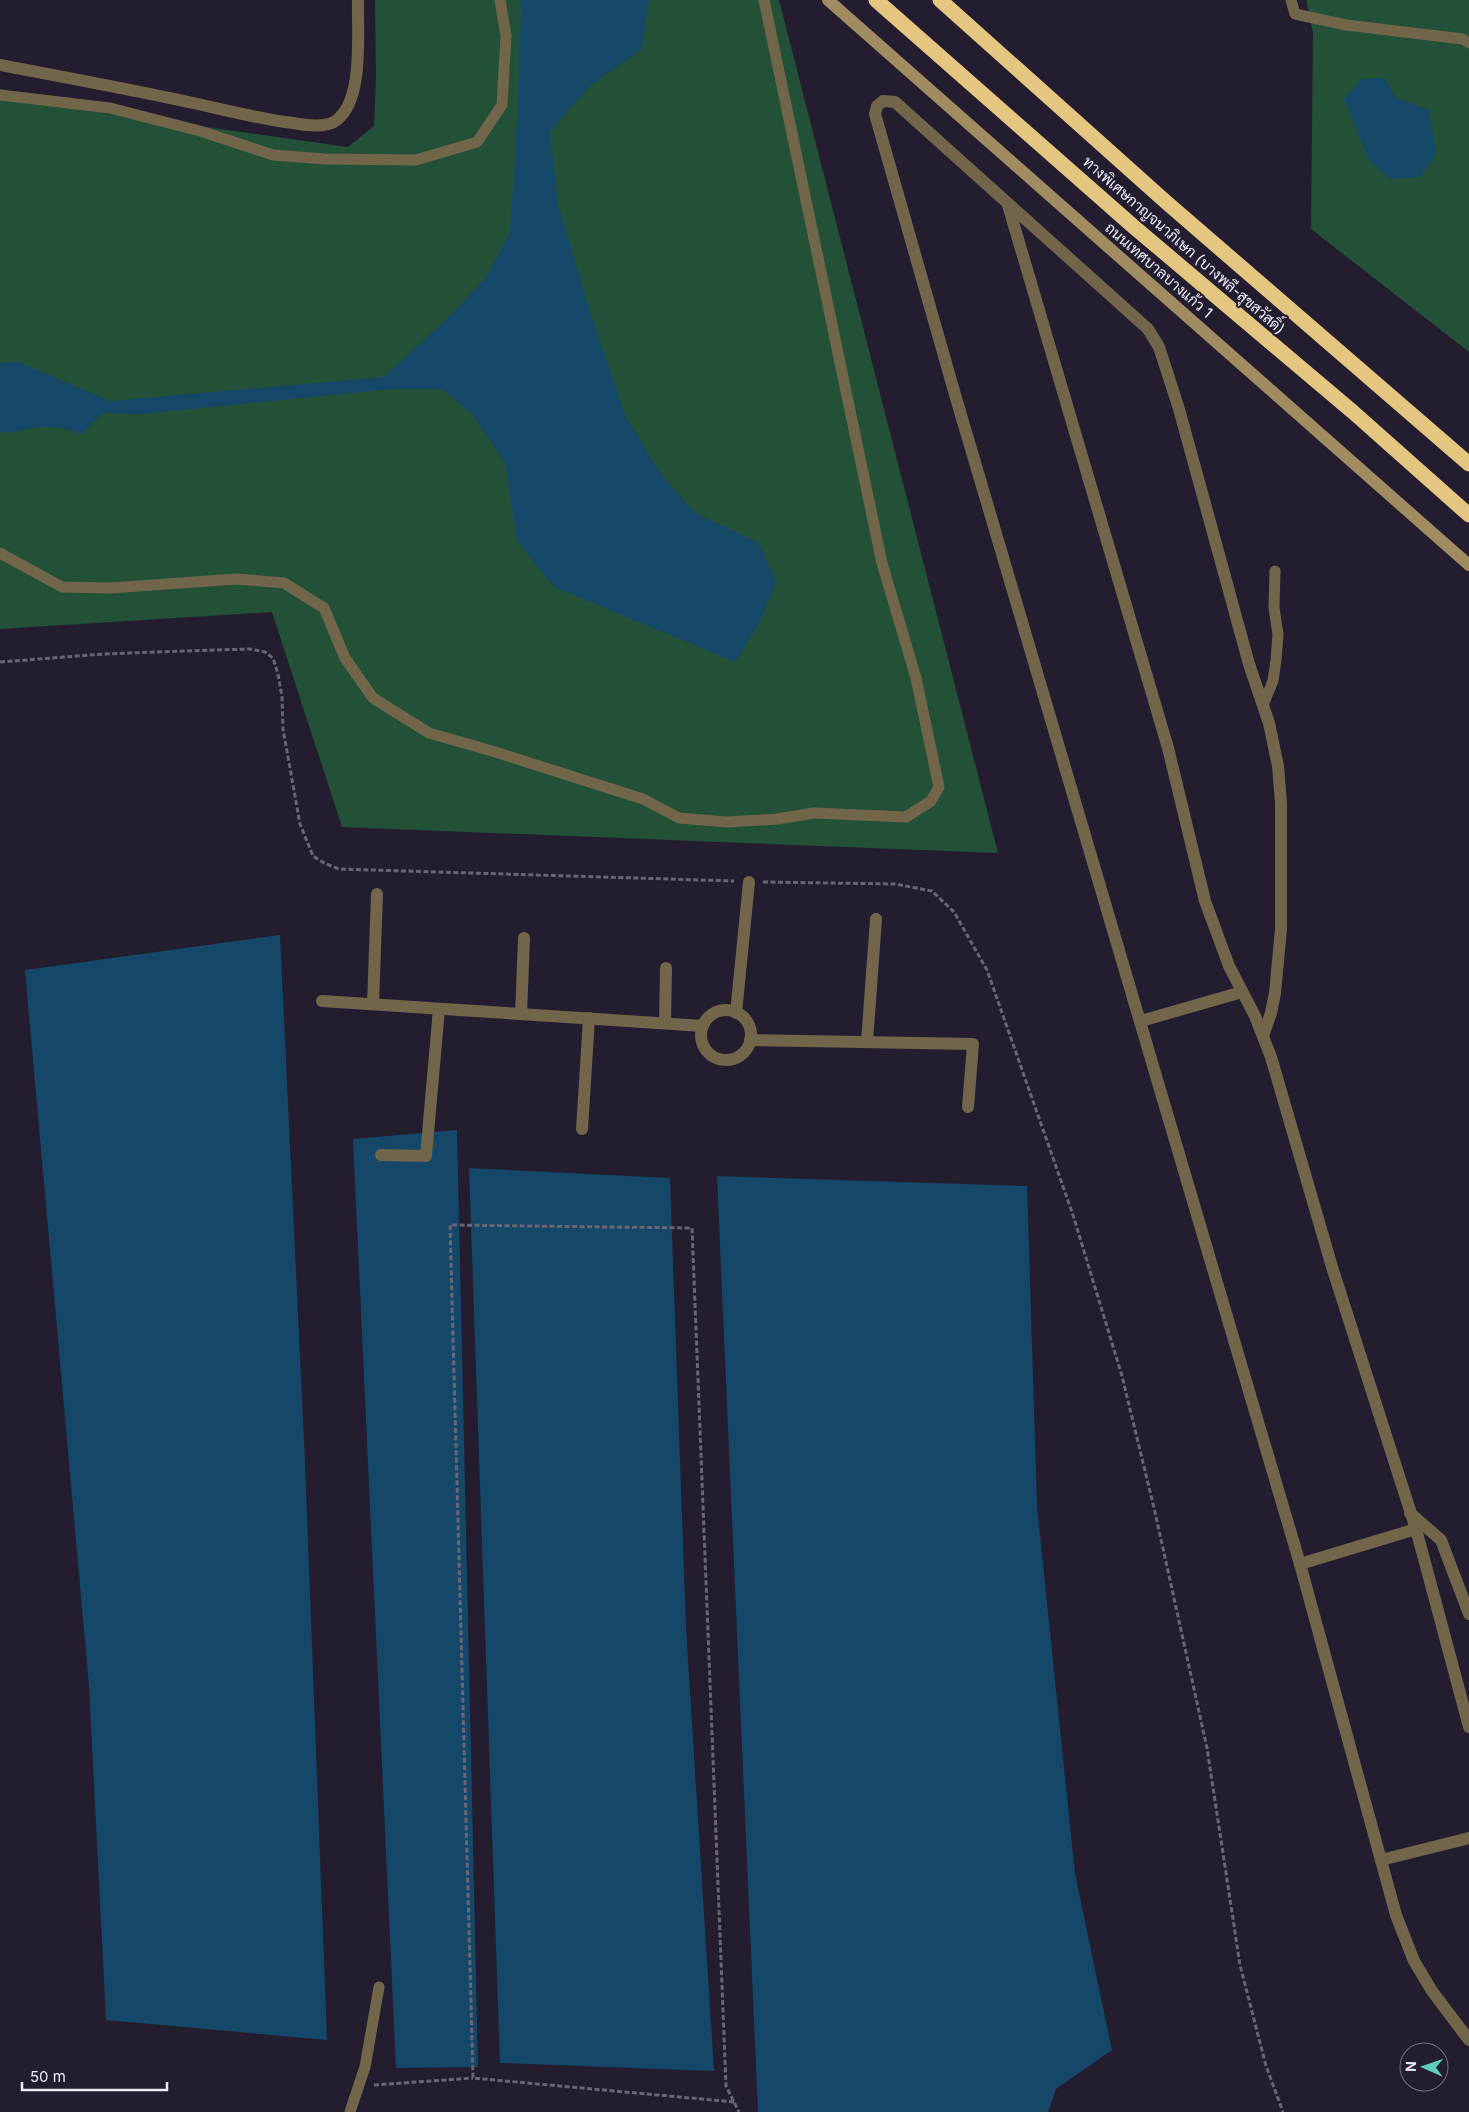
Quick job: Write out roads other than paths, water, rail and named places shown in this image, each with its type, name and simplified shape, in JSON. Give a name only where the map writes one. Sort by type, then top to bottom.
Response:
[{"type":"highway","name":"ทางพิเศษกาญจนาภิเษก (บางพลี-สุขสวัสดิ์)","points":[[876,0],[1134,227],[1353,412],[1469,516]]},
{"type":"highway","name":"ทางพิเศษกาญจนาภิเษก (บางพลี-สุขสวัสดิ์)","points":[[940,0],[1166,202],[1469,464]]},
{"type":"main road","name":"ถนนเทศบาลบางแก้ว 1","points":[[828,0],[1469,565]]},
{"type":"street","points":[[0,65],[266,119],[316,125],[333,122],[345,110],[353,96],[356,77],[358,0]]},
{"type":"street","points":[[1263,1036],[1275,993],[1281,929],[1281,803],[1278,766],[1269,722],[1249,664],[1179,409],[1159,347],[1148,329],[895,102],[882,101],[877,106],[875,114],[954,389],[1300,1564],[1396,1915],[1414,1961],[1432,1991],[1469,2040]]},
{"type":"street","points":[[1008,204],[1168,748],[1205,901],[1229,966],[1255,1016],[1263,1036],[1332,1267],[1416,1529],[1469,1727]]},
{"type":"street","points":[[736,1013],[749,882]]},
{"type":"street","points":[[373,1004],[377,894]]},
{"type":"street","points":[[867,1042],[876,919]]},
{"type":"street","points":[[521,1014],[524,938]]},
{"type":"street","points":[[664,1023],[666,968]]},
{"type":"street","points":[[1141,1021],[1242,992]]},
{"type":"street","points":[[322,1001],[703,1026]]},
{"type":"street","points":[[381,1155],[426,1156],[439,1009]]},
{"type":"street","points":[[721,1011],[736,1013],[748,1023],[750,1040],[748,1048],[735,1059],[718,1060],[705,1049],[702,1042],[703,1026],[707,1019],[721,1011]]},
{"type":"street","points":[[582,1129],[588,1018]]},
{"type":"street","points":[[750,1040],[973,1044],[968,1107]]},
{"type":"street","points":[[1410,1513],[1442,1540],[1469,1614]]},
{"type":"street","points":[[1300,1564],[1416,1529]]},
{"type":"street","points":[[1381,1860],[1469,1838]]},
{"type":"lane","points":[[0,96],[110,108],[200,131],[273,155],[325,159],[416,160],[477,142],[502,105],[506,36],[500,0]]},
{"type":"lane","points":[[0,553],[62,587],[110,588],[237,579],[284,583],[324,608],[345,658],[373,698],[429,733],[643,799],[679,818],[726,822],[777,819],[814,813],[906,817],[931,801],[939,787],[916,678],[882,563],[764,0]]},
{"type":"lane","points":[[1291,0],[1295,14],[1346,25],[1463,39],[1469,42]]},
{"type":"lane","points":[[1263,705],[1273,680],[1276,660],[1278,634],[1274,608],[1275,571]]},
{"type":"lane","points":[[350,2112],[365,2067],[379,1988]]},
{"type":"water","points":[[520,0],[649,0],[642,49],[591,85],[550,131],[558,204],[591,315],[626,417],[662,476],[695,513],[759,543],[776,583],[758,625],[735,662],[554,587],[517,540],[505,462],[472,414],[442,389],[392,389],[140,414],[102,413],[82,434],[61,428],[45,427],[0,432],[0,363],[18,362],[110,401],[384,377],[446,320],[485,279],[510,233],[517,123]]},
{"type":"water","points":[[1384,78],[1396,98],[1429,110],[1436,154],[1420,177],[1390,179],[1369,160],[1344,99],[1362,79]]},
{"type":"water","points":[[280,935],[305,1462],[327,2040],[106,2020],[89,1686],[25,970]]},
{"type":"water","points":[[457,1130],[478,2067],[396,2068],[353,1139]]},
{"type":"water","points":[[469,1168],[670,1178],[686,1629],[714,2071],[500,2063]]},
{"type":"water","points":[[717,1176],[1027,1186],[1037,1506],[1075,1874],[1112,2050],[1056,2089],[1048,2112],[758,2112]]}]
